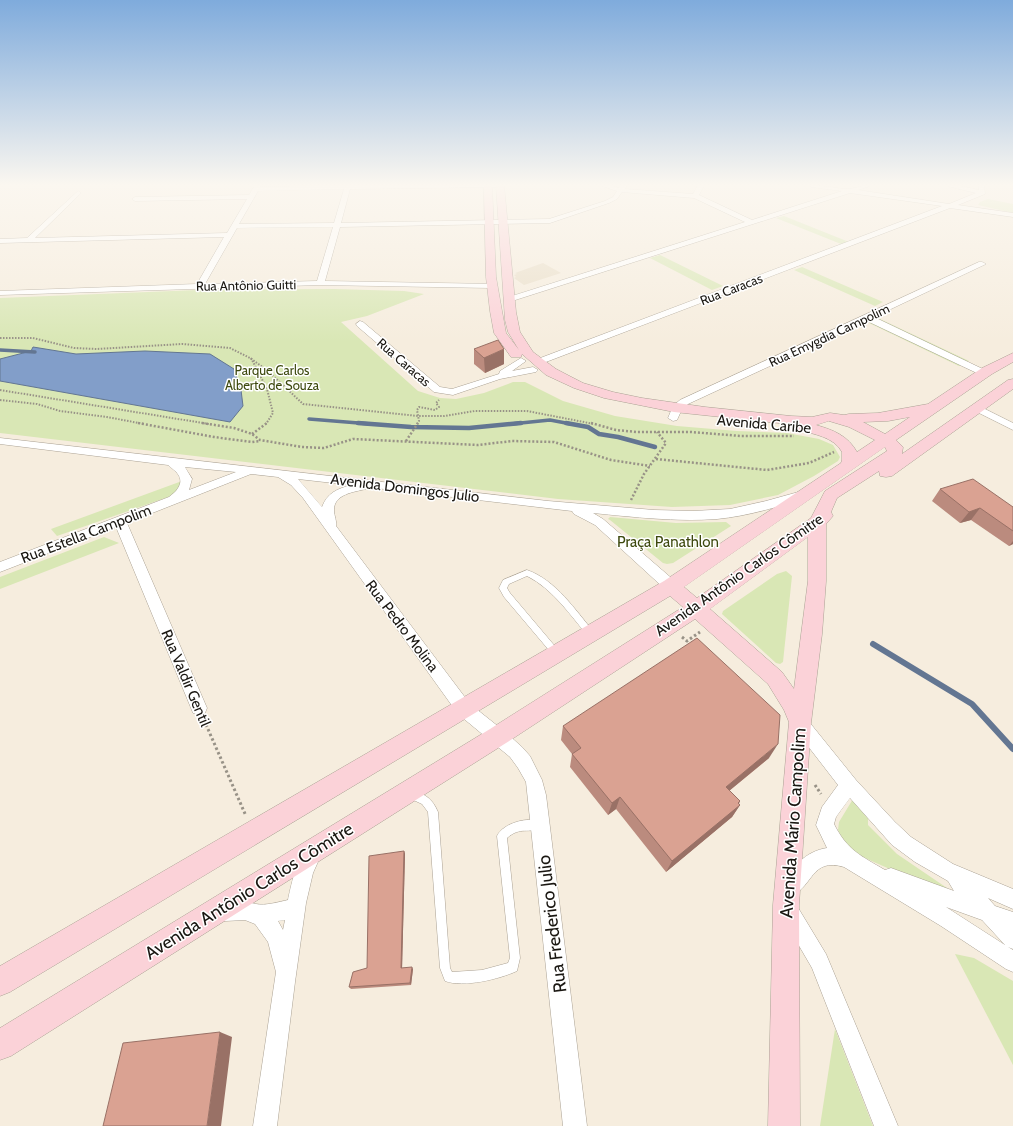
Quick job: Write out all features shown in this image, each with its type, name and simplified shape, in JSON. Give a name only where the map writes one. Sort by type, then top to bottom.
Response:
[{"type":"street","points":[[0,241],[102,238]]},
{"type":"street","points":[[200,286],[227,238]]},
{"type":"street","points":[[320,283],[333,238]]},
{"type":"street","name":"Avenida Caribe","points":[[495,238],[491,276],[500,333],[521,361],[535,366]]},
{"type":"street","name":"Avenida Caribe","points":[[498,238],[508,293],[509,310],[514,331],[543,379],[582,398],[617,408],[814,428],[826,431],[847,446],[852,456],[845,469]]},
{"type":"street","points":[[493,288],[500,295],[541,290],[703,238]]},
{"type":"street","name":"Rua Caracas","points":[[360,324],[437,390],[454,392],[535,366],[866,238]]},
{"type":"street","name":"Rua Emygdia Campolim","points":[[675,413],[684,402],[982,264]]},
{"type":"street","name":"Rua Antônio Guitti","points":[[0,293],[320,283],[493,288]]},
{"type":"street","points":[[868,318],[984,373]]},
{"type":"street","name":"Avenida Antônio Carlos Cômitre","points":[[0,982],[671,586],[984,373],[1013,357]]},
{"type":"street","name":"Rua Caracas","points":[[498,377],[521,361]]},
{"type":"street","name":"Avenida Antônio Carlos Cômitre","points":[[0,1045],[213,912],[408,794],[697,608],[817,522],[854,492],[921,449],[1013,383]]},
{"type":"street","name":"Avenida Caribe","points":[[675,413],[814,421],[830,417],[878,418],[906,414],[939,404]]},
{"type":"street","points":[[939,404],[958,404],[977,408],[1013,427]]},
{"type":"street","name":"Avenida Caribe","points":[[830,417],[860,426],[886,440]]},
{"type":"street","points":[[817,522],[831,495],[895,453],[895,447],[886,440]]},
{"type":"street","name":"Avenida Domingos Julio","points":[[0,441],[170,462],[271,472],[569,507],[670,515],[708,515],[742,510],[783,501],[810,492]]},
{"type":"street","name":"Rua Estella Campolim","points":[[170,462],[180,467],[186,478],[187,484],[184,490],[171,501]]},
{"type":"street","name":"Rua Estella Campolim","points":[[0,568],[250,471]]},
{"type":"street","name":"Rua Pedro Molina","points":[[271,472],[295,482],[307,495],[464,709]]},
{"type":"street","name":"Rua Pedro Molina","points":[[340,542],[328,516],[327,507],[330,501],[336,495],[347,489],[361,486],[386,485]]},
{"type":"street","points":[[569,507],[599,522],[775,678],[792,704],[800,722],[828,762],[894,834],[910,848],[947,870],[973,884],[1013,899]]},
{"type":"street","name":"Rua Valdir Gentil","points":[[120,522],[199,708]]},
{"type":"street","name":"Avenida Mário Campolim","points":[[784,1126],[787,899],[800,722],[816,596],[817,522]]},
{"type":"street","points":[[464,709],[498,736]]},
{"type":"street","name":"Rua Frederico Julio","points":[[498,736],[516,752],[530,771],[536,790],[575,1126]]},
{"type":"street","points":[[849,785],[828,813],[825,825],[834,843],[848,859],[948,919],[1013,962]]},
{"type":"street","points":[[265,1126],[284,979],[296,908],[306,864],[314,850]]},
{"type":"street","points":[[886,1126],[819,962],[787,899],[808,865],[820,858],[836,857],[848,859],[992,916],[1013,922]]},
{"type":"street","points":[[947,870],[1013,939]]},
{"type":"street","points":[[213,912],[237,909],[256,914],[272,913],[296,908]]},
{"type":"street","points":[[256,914],[266,921],[272,930],[282,952],[284,979]]},
{"type":"lane","points":[[557,654],[507,595],[503,588],[506,582],[526,574],[537,577],[565,604],[591,634]]},
{"type":"lane","points":[[408,794],[422,798],[430,804],[433,812],[445,968],[449,977],[459,978],[506,971],[513,967],[515,958],[502,836],[509,829],[519,825],[540,825]]},
{"type":"path","points":[[0,338],[33,338],[74,348],[208,345],[230,348],[250,358],[274,376],[303,404],[418,416],[444,416],[475,411],[527,411],[584,421],[616,430],[691,432],[740,436],[770,435],[815,437],[814,428]]},
{"type":"path","points":[[250,358],[266,389],[273,413],[266,424],[252,434]]},
{"type":"path","points":[[0,390],[234,428],[252,434],[260,440]]},
{"type":"path","points":[[406,441],[419,421],[416,410],[419,408],[432,410],[437,409],[439,407],[436,404],[439,400],[448,399],[454,392]]},
{"type":"path","points":[[0,400],[37,404],[60,411],[107,417],[214,437],[252,442],[260,440],[302,447],[324,448],[353,438],[478,445],[512,440],[554,442],[611,460],[650,466]]},
{"type":"path","points":[[623,512],[650,466],[666,443],[657,432]]},
{"type":"path","name":"Rua Valdir Gentil","points":[[199,708],[253,834]]},
{"type":"shaded area","points":[[543,263],[561,273],[524,285],[514,278],[516,277],[514,275],[517,274],[515,273]]},
{"type":"green space","points":[[825,238],[838,238],[849,242],[841,244]]},
{"type":"green space","points":[[660,255],[723,286],[712,290],[650,258]]},
{"type":"green space","points":[[802,267],[883,302],[875,306],[794,270]]},
{"type":"green space","name":"Parque Carlos Alberto de Souza","points":[[334,289],[404,291],[424,294],[367,316],[341,322],[418,391],[440,398],[456,399],[484,393],[513,382],[525,382],[563,401],[615,416],[677,426],[787,433],[819,439],[833,445],[840,457],[838,461],[814,476],[778,495],[730,505],[672,507],[558,499],[0,433],[0,298],[197,290]]},
{"type":"green space","points":[[878,318],[969,361],[959,366],[869,323]]},
{"type":"green space","points":[[182,481],[181,487],[174,495],[57,536],[51,529]]},
{"type":"green space","name":"Praça Panathlon","points":[[610,517],[676,523],[726,522],[731,526],[673,563],[667,564],[663,563],[608,519]]},
{"type":"green space","points":[[104,537],[119,543],[0,589],[0,577]]},
{"type":"green space","points":[[786,571],[792,576],[783,662],[780,664],[776,663],[722,614],[723,611],[777,574]]},
{"type":"green space","points":[[853,799],[868,816],[868,825],[897,854],[947,888],[946,891],[901,874],[858,855],[848,847],[838,830],[839,822]]},
{"type":"green space","points":[[955,954],[974,958],[1013,981],[1013,1065]]},
{"type":"green space","points":[[835,1029],[873,1126],[820,1126]]},
{"type":"water","points":[[33,347],[76,354],[145,351],[210,354],[234,369],[241,390],[243,406],[230,422],[0,381],[0,359],[31,351]]},
{"type":"building","points":[[498,340],[504,349],[484,358],[474,349]]},
{"type":"building","points":[[973,479],[1013,507],[1013,531],[980,508],[969,512],[940,489]]},
{"type":"building","points":[[697,638],[780,715],[778,744],[726,787],[740,801],[738,803],[740,805],[672,861],[620,797],[612,803],[572,754],[581,748],[563,726]]},
{"type":"building","points":[[404,851],[401,968],[412,967],[410,983],[349,987],[353,972],[367,968],[369,856]]},
{"type":"building","points":[[220,1032],[207,1126],[103,1126],[123,1043]]},
{"type":"waterway","points":[[0,350],[35,352]]},
{"type":"waterway","points":[[309,419],[367,424]]},
{"type":"waterway","points":[[517,423],[550,420],[571,424]]},
{"type":"waterway","points":[[358,423],[367,424]]},
{"type":"waterway","points":[[367,424],[411,427],[469,428],[517,423]]},
{"type":"waterway","points":[[511,424],[517,423]]},
{"type":"waterway","points":[[517,423],[521,423]]},
{"type":"waterway","points":[[566,423],[588,427],[599,434],[618,437],[655,447]]},
{"type":"waterway","points":[[873,644],[972,704],[1013,749]]}]
